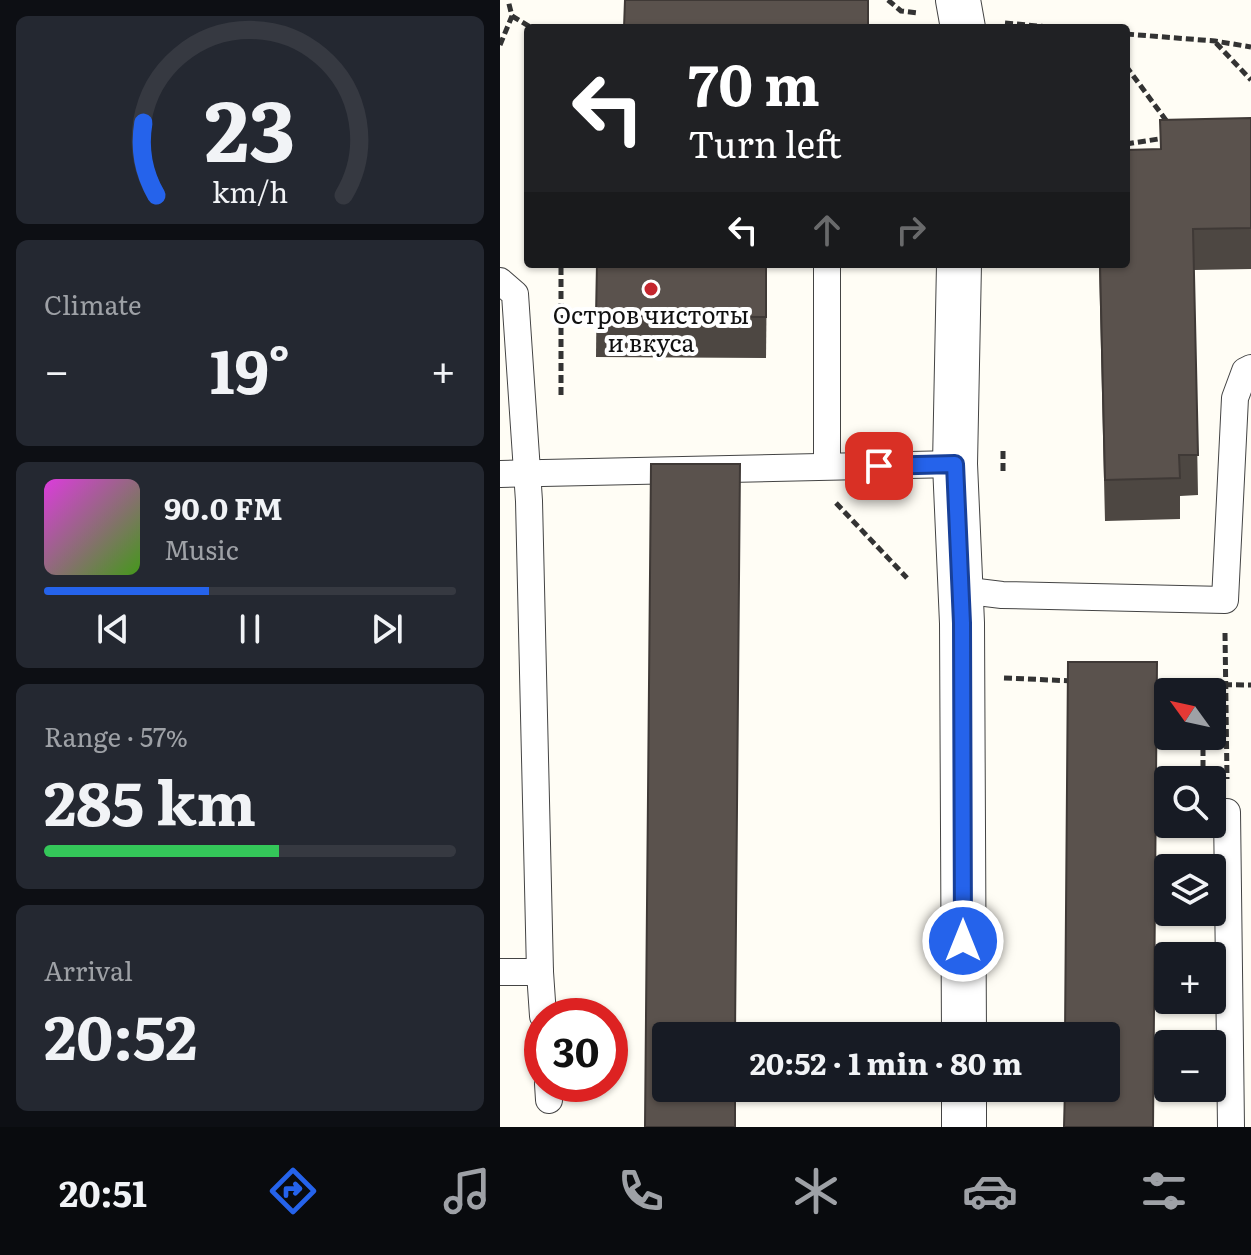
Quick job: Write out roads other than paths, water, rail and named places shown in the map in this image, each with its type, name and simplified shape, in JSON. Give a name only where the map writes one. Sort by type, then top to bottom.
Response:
[{"type":"street","points":[[958,0],[983,24]]},
{"type":"street","points":[[959,268],[955,464],[961,590],[964,1022]]},
{"type":"street","points":[[964,1102],[964,1127]]},
{"type":"lane","points":[[827,268],[827,466]]},
{"type":"lane","points":[[500,281],[515,294],[513,474],[529,501],[542,998]]},
{"type":"lane","points":[[961,590],[1002,595],[1225,600],[1235,398],[1245,371],[1251,368]]},
{"type":"lane","points":[[513,474],[955,464]]},
{"type":"lane","points":[[1227,812],[1231,1127]]},
{"type":"lane","points":[[500,972],[540,972]]},
{"type":"place","name":"Остров чистоты и вкуса","points":[[651,289]]}]
